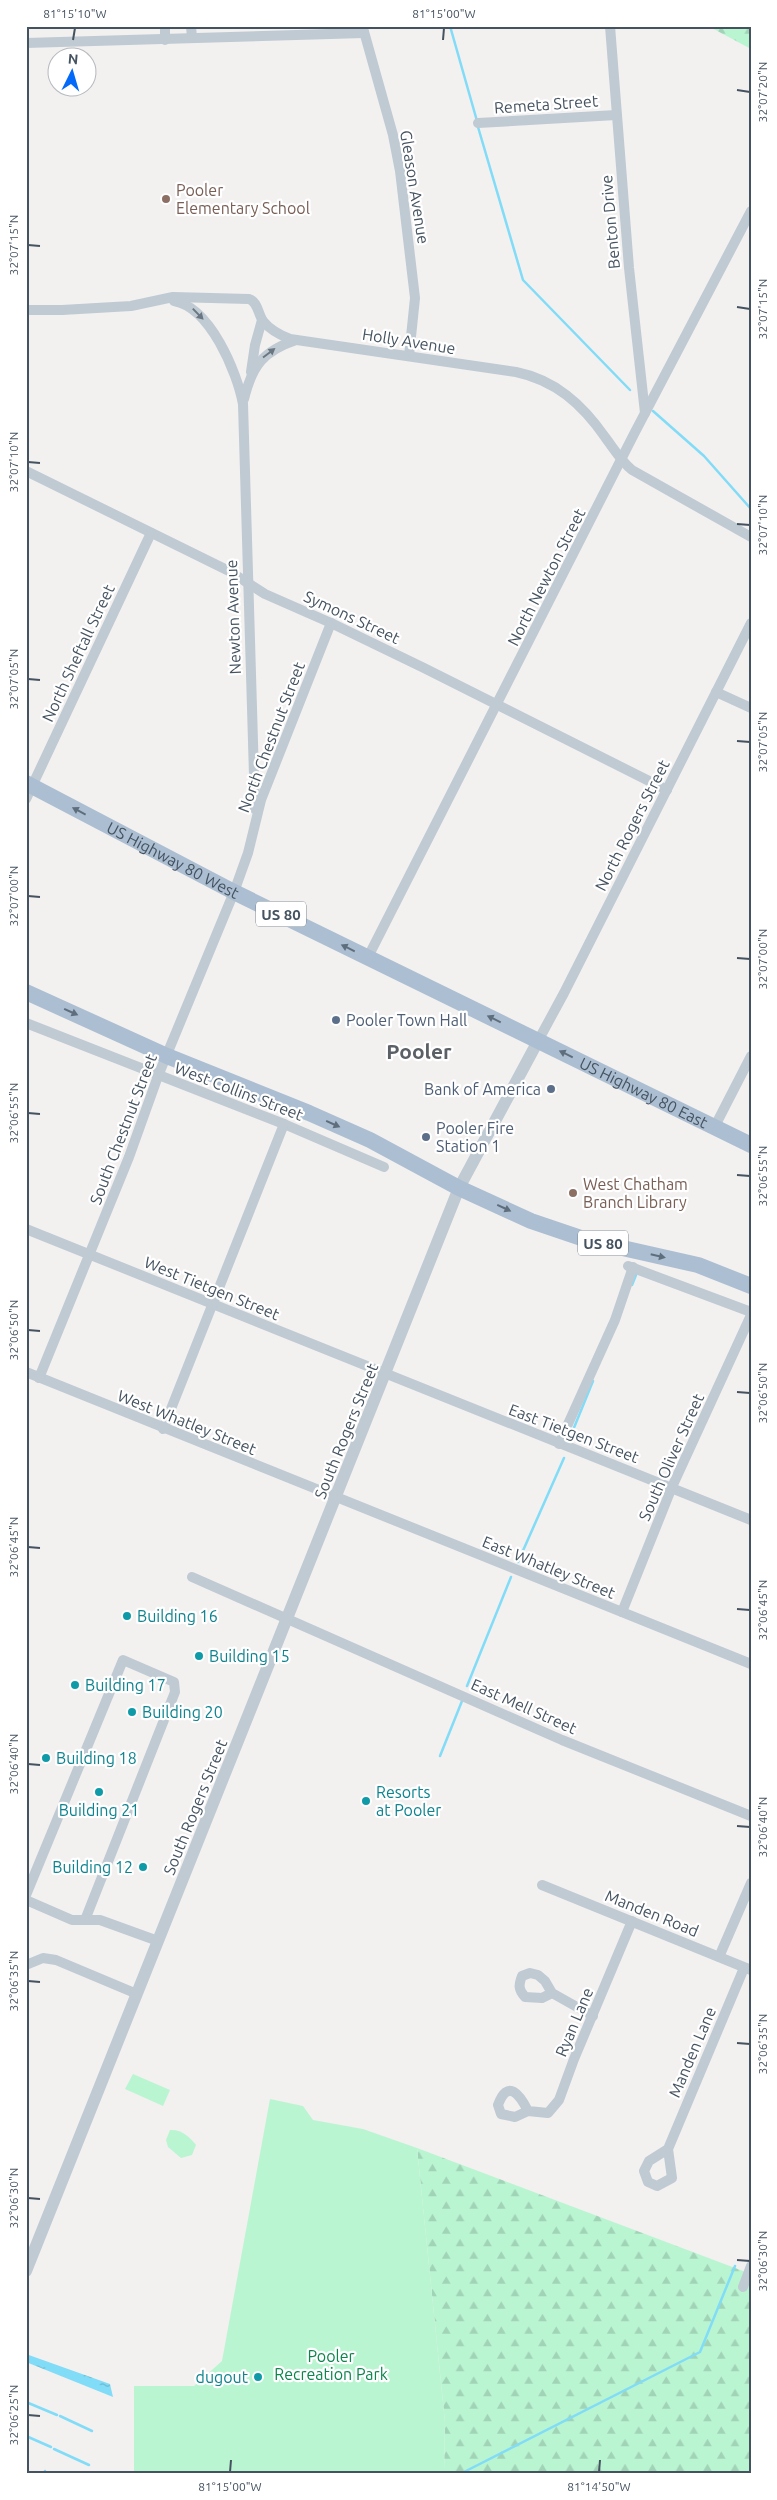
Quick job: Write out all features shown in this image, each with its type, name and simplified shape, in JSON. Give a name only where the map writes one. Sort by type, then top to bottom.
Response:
[{"type":"main road","name":"US Highway 80 West","points":[[28,789],[538,1040]]},
{"type":"main road","name":"US 80","points":[[26,992],[167,1056],[309,1113],[363,1137],[459,1188],[531,1221],[587,1240],[698,1265],[751,1286]]},
{"type":"main road","name":"US Highway 80 East","points":[[538,1040],[751,1145]]},
{"type":"street","points":[[164,26],[165,40]]},
{"type":"street","points":[[191,26],[192,38]]},
{"type":"street","name":"Benton Drive","points":[[610,26],[629,268],[645,414]]},
{"type":"street","points":[[26,43],[165,40],[363,30]]},
{"type":"street","name":"Gleason Avenue","points":[[363,30],[393,135],[400,170],[415,298],[409,356]]},
{"type":"street","name":"Remeta Street","points":[[478,124],[616,115]]},
{"type":"street","name":"North Newton Street","points":[[368,957],[621,460],[751,211]]},
{"type":"street","name":"Holly Avenue","points":[[26,310],[104,308],[180,297],[249,299],[256,303],[262,320],[273,330],[296,340],[523,374],[550,383],[569,396],[585,411],[621,460],[646,479],[751,537]]},
{"type":"street","name":"Newton Avenue","points":[[154,301],[179,301],[191,307],[200,315],[231,365],[243,404],[255,808],[253,829]]},
{"type":"street","name":"Newton Avenue","points":[[243,404],[251,375],[254,345],[262,320]]},
{"type":"street","name":"Newton Avenue","points":[[251,375],[266,354],[296,340]]},
{"type":"street","name":"Symons Street","points":[[26,471],[151,533],[265,594],[331,623],[498,704],[667,790]]},
{"type":"street","name":"North Sheftall Street","points":[[28,789],[151,533]]},
{"type":"street","name":"North Rogers Street","points":[[538,1040],[751,622]]},
{"type":"street","name":"North Chestnut Street","points":[[234,892],[248,853],[263,793],[331,623]]},
{"type":"street","points":[[716,692],[751,708]]},
{"type":"street","name":"South Chestnut Street","points":[[39,1378],[129,1157],[158,1076],[234,892]]},
{"type":"street","name":"West Collins Street","points":[[26,1023],[284,1124],[384,1167]]},
{"type":"street","name":"South Rogers Street","points":[[26,2271],[386,1375],[459,1188],[538,1040]]},
{"type":"street","points":[[715,1126],[751,1056]]},
{"type":"street","points":[[163,1429],[284,1124]]},
{"type":"street","name":"West Tietgen Street","points":[[26,1229],[386,1375]]},
{"type":"street","points":[[559,1444],[615,1320],[630,1266],[751,1314]]},
{"type":"street","name":"South Oliver Street","points":[[622,1612],[672,1487],[751,1314]]},
{"type":"street","name":"West Whatley Street","points":[[26,1372],[163,1429],[337,1497]]},
{"type":"street","name":"East Tietgen Street","points":[[386,1375],[672,1487],[751,1520]]},
{"type":"street","name":"East Whatley Street","points":[[337,1497],[751,1664]]},
{"type":"street","name":"East Mell Street","points":[[192,1578],[288,1618],[555,1736],[751,1816]]},
{"type":"street","points":[[26,1894],[123,1660],[174,1682],[175,1692],[85,1920]]},
{"type":"street","points":[[719,1957],[751,1883]]},
{"type":"street","name":"Manden Road","points":[[542,1885],[747,1969]]},
{"type":"street","points":[[26,1900],[72,1920],[100,1920],[158,1941]]},
{"type":"street","name":"Ryan Lane","points":[[528,2111],[548,2113],[559,2100],[632,1921]]},
{"type":"street","points":[[26,1965],[43,1958],[56,1960],[137,1994]]},
{"type":"street","name":"Manden Lane","points":[[668,2149],[747,1969]]},
{"type":"street","points":[[552,1993],[593,2016]]},
{"type":"street","points":[[743,2286],[751,2266]]},
{"type":"green space","points":[[708,26],[751,26],[751,49]]},
{"type":"green space","points":[[133,2074],[170,2090],[163,2106],[125,2089]]},
{"type":"green space","name":"Pooler Recreation Park","points":[[270,2099],[303,2106],[313,2120],[363,2129],[417,2148],[445,2422],[444,2468],[447,2474],[134,2474],[134,2386],[194,2386],[222,2361]]},
{"type":"green space","points":[[170,2130],[181,2132],[194,2142],[196,2145],[192,2155],[181,2158],[168,2147],[166,2140]]},
{"type":"green space","points":[[417,2148],[751,2274],[751,2474],[444,2474],[445,2422]]},
{"type":"water","points":[[26,2354],[110,2384],[113,2397],[26,2362]]},
{"type":"waterway","points":[[450,26],[477,121]]},
{"type":"waterway","points":[[478,127],[523,280],[630,390]]},
{"type":"waterway","points":[[653,411],[704,456],[751,509]]},
{"type":"waterway","points":[[632,1285],[636,1275]]},
{"type":"waterway","points":[[569,1440],[593,1381]]},
{"type":"waterway","points":[[518,1562],[564,1458]]},
{"type":"waterway","points":[[467,1686],[511,1577]]},
{"type":"waterway","points":[[440,1756],[462,1701]]},
{"type":"waterway","points":[[460,2474],[700,2352],[735,2266]]},
{"type":"waterway","points":[[26,2402],[57,2415]]},
{"type":"waterway","points":[[60,2416],[92,2431]]},
{"type":"waterway","points":[[26,2436],[51,2447]]},
{"type":"waterway","points":[[54,2449],[89,2465]]},
{"type":"waterway","points":[[26,2471],[33,2474]]},
{"type":"place","name":"Pooler Elementary School","points":[[166,199]]},
{"type":"place","name":"Pooler Town Hall","points":[[336,1020]]},
{"type":"place","name":"Bank of America","points":[[551,1089]]},
{"type":"place","name":"Pooler Fire Station 1","points":[[426,1137]]},
{"type":"place","name":"West Chatham Branch Library","points":[[573,1193]]},
{"type":"place","name":"Building 16","points":[[127,1616]]},
{"type":"place","name":"Building 15","points":[[199,1656]]},
{"type":"place","name":"Building 17","points":[[75,1685]]},
{"type":"place","name":"Building 20","points":[[132,1712]]},
{"type":"place","name":"Building 18","points":[[46,1758]]},
{"type":"place","name":"Building 21","points":[[99,1792]]},
{"type":"place","name":"Resorts at Pooler","points":[[366,1801]]},
{"type":"place","name":"Building 12","points":[[143,1867]]},
{"type":"place","name":"dugout","points":[[258,2377]]},
{"type":"district","name":"Pooler","points":[[419,1051]]}]
